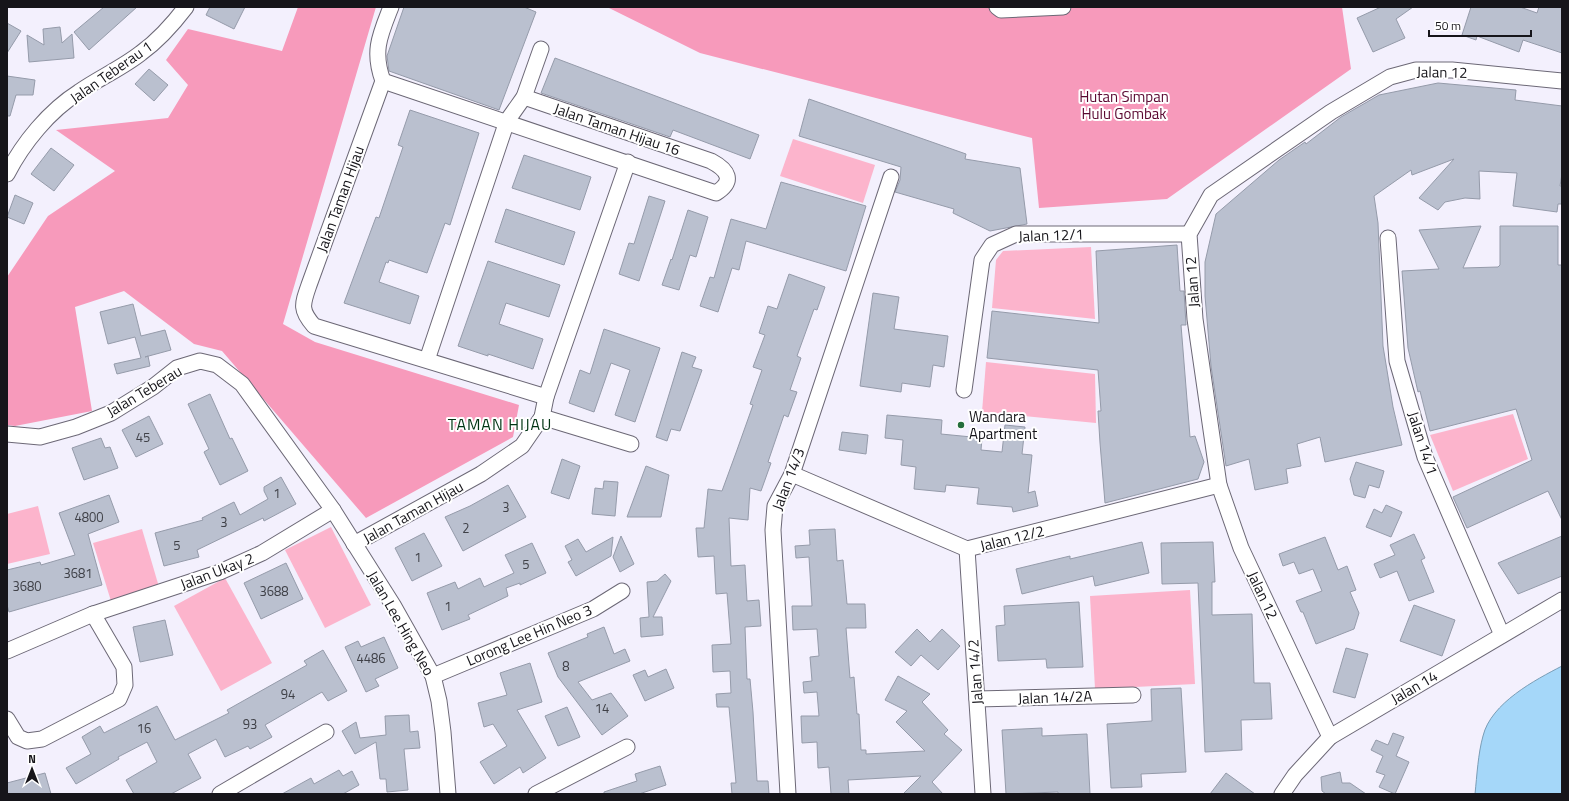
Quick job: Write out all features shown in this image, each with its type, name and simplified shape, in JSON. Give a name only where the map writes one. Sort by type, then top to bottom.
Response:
[{"type":"street","name":"Jalan Teberau 1","points":[[7,174],[15,159],[36,129],[77,92],[141,54],[171,27],[186,7]]},
{"type":"street","points":[[391,7],[377,44],[378,66],[383,80],[628,162]]},
{"type":"street","points":[[997,7],[1001,10],[1062,7]]},
{"type":"street","points":[[427,360],[507,121],[524,97],[541,49]]},
{"type":"street","name":"Jalan 12","points":[[1330,737],[1241,548],[1219,485],[1195,319],[1189,234],[1211,195],[1331,112],[1390,77],[1416,70],[1452,70],[1562,81]]},
{"type":"street","name":"Jalan Taman Hijau","points":[[383,80],[302,305],[305,316],[314,326],[546,397]]},
{"type":"street","name":"Jalan Taman Hijau 16","points":[[524,97],[711,161],[720,166],[726,172],[728,180],[724,187],[716,193],[628,162]]},
{"type":"street","name":"Jalan Taman Hijau","points":[[354,544],[480,474],[522,446],[542,417],[546,397],[628,162]]},
{"type":"street","name":"Jalan 14/3","points":[[788,794],[773,530],[775,506],[792,474],[891,177]]},
{"type":"street","name":"Jalan 12/1","points":[[964,390],[982,260],[992,245],[1016,234],[1189,234]]},
{"type":"street","name":"Jalan 14/1","points":[[1388,238],[1397,361],[1399,368],[1425,457],[1502,636]]},
{"type":"street","name":"Jalan Teberau","points":[[7,434],[40,437],[76,427],[111,413],[153,387],[177,368],[200,361],[217,365],[242,384],[332,510]]},
{"type":"street","points":[[542,417],[631,444]]},
{"type":"street","name":"Jalan 12/2","points":[[792,474],[967,549],[1219,485]]},
{"type":"street","name":"Jalan Lee Hing Neo","points":[[332,510],[393,605],[433,676],[439,701],[443,732],[448,794]]},
{"type":"street","name":"Jalan Ukay 2","points":[[7,651],[93,614],[220,572],[262,553],[332,510]]},
{"type":"street","name":"Jalan 14/2","points":[[967,549],[983,794]]},
{"type":"street","name":"Lorong Lee Hin Neo 3","points":[[433,676],[593,609],[622,591]]},
{"type":"street","name":"Jalan 14","points":[[1282,794],[1295,775],[1330,737],[1562,600]]},
{"type":"street","points":[[7,719],[18,737],[27,741],[42,739],[119,699],[125,685],[124,668],[93,614]]},
{"type":"street","name":"Jalan 14/2A","points":[[977,699],[1133,694]]},
{"type":"street","points":[[220,794],[326,732]]},
{"type":"street","points":[[536,794],[627,747]]},
{"type":"shaded area","points":[[793,139],[875,165],[863,203],[780,176]]},
{"type":"shaded area","points":[[1091,247],[1095,319],[992,308],[996,260],[1003,251]]},
{"type":"shaded area","points":[[986,362],[1095,374],[1096,423],[982,412]]},
{"type":"shaded area","points":[[1513,414],[1528,459],[1453,491],[1430,435]]},
{"type":"shaded area","points":[[38,506],[50,554],[7,564],[7,514]]},
{"type":"shaded area","points":[[331,527],[371,605],[325,628],[285,550]]},
{"type":"shaded area","points":[[142,529],[159,587],[111,601],[93,543]]},
{"type":"shaded area","points":[[225,578],[272,663],[221,691],[174,606]]},
{"type":"shaded area","points":[[1190,590],[1195,684],[1095,689],[1090,596]]},
{"type":"green space","points":[[298,7],[376,7],[283,324],[315,342],[519,405],[513,437],[366,518],[222,351],[194,344],[124,291],[75,307],[92,411],[15,426],[7,425],[7,277],[48,216],[115,171],[56,130],[168,118],[188,85],[166,60],[188,29],[282,51]]},
{"type":"green space","name":"Hutan Simpan Hulu Gombak","points":[[607,7],[1342,7],[1351,69],[1167,199],[1039,208],[1032,138],[700,53]]},
{"type":"water","points":[[1562,666],[1562,794],[1475,794],[1481,743],[1488,724],[1495,713],[1515,694],[1539,678]]},
{"type":"building","points":[[104,7],[137,7],[89,50],[74,32]]},
{"type":"building","points":[[210,7],[245,7],[234,29],[206,15]]},
{"type":"building","points":[[404,7],[524,7],[536,12],[499,110],[389,71],[387,56]]},
{"type":"building","points":[[1381,7],[1413,7],[1396,19],[1405,38],[1373,52],[1357,18]]},
{"type":"building","points":[[1471,7],[1520,7],[1537,13],[1539,7],[1562,7],[1562,53],[1523,40],[1519,52],[1477,36],[1476,40],[1462,35]]},
{"type":"building","points":[[7,23],[21,31],[7,53]]},
{"type":"building","points":[[60,27],[62,43],[72,34],[74,58],[29,62],[27,35],[44,45],[43,29]]},
{"type":"building","points":[[555,58],[759,135],[750,159],[673,130],[670,137],[541,93]]},
{"type":"building","points":[[149,69],[168,85],[154,101],[135,84]]},
{"type":"building","points":[[7,76],[35,80],[33,95],[16,95],[10,116],[7,116]]},
{"type":"building","points":[[1438,83],[1516,90],[1515,100],[1562,106],[1562,174],[1560,186],[1562,186],[1562,204],[1558,204],[1557,212],[1513,206],[1517,173],[1479,171],[1480,199],[1465,198],[1445,202],[1438,210],[1419,198],[1454,159],[1412,175],[1411,170],[1374,196],[1378,223],[1383,346],[1393,407],[1402,445],[1325,462],[1320,437],[1297,444],[1301,466],[1286,469],[1288,483],[1255,490],[1249,459],[1226,466],[1211,366],[1205,296],[1205,262],[1216,214],[1279,160],[1305,142],[1306,144],[1341,117],[1379,95]]},
{"type":"building","points":[[809,99],[966,154],[965,159],[1020,168],[1027,224],[990,231],[953,213],[954,209],[895,192],[900,180],[901,167],[799,136]]},
{"type":"building","points":[[410,110],[479,133],[450,225],[445,223],[427,273],[389,260],[388,263],[386,262],[379,282],[419,296],[410,324],[344,303],[376,217],[379,218],[403,147],[398,145]]},
{"type":"building","points":[[51,148],[74,165],[54,191],[31,174]]},
{"type":"building","points":[[524,155],[591,177],[580,210],[512,188]]},
{"type":"building","points":[[781,182],[866,206],[846,271],[746,241],[739,270],[732,268],[718,312],[700,306],[710,277],[714,278],[731,219],[766,229]]},
{"type":"building","points":[[15,195],[33,203],[24,224],[7,217]]},
{"type":"building","points":[[649,196],[665,201],[639,281],[619,274],[629,243],[634,244]]},
{"type":"building","points":[[506,209],[575,232],[564,265],[495,242]]},
{"type":"building","points":[[688,210],[708,217],[696,257],[690,255],[679,290],[662,285],[671,259],[672,260]]},
{"type":"building","points":[[1481,226],[1463,268],[1498,267],[1500,265],[1500,226],[1558,226],[1558,265],[1562,265],[1562,520],[1548,491],[1467,528],[1453,497],[1532,460],[1516,409],[1430,431],[1420,391],[1418,392],[1408,348],[1402,271],[1439,269],[1419,230]]},
{"type":"building","points":[[1177,245],[1180,291],[1184,291],[1186,325],[1181,325],[1190,437],[1195,436],[1204,462],[1198,479],[1105,503],[1098,411],[1101,411],[1098,370],[987,358],[992,311],[1099,323],[1096,251]]},
{"type":"building","points":[[488,261],[560,285],[549,317],[506,303],[499,324],[543,339],[533,369],[458,346]]},
{"type":"building","points":[[789,274],[825,287],[817,310],[814,309],[797,356],[801,358],[790,390],[797,392],[788,417],[784,415],[768,462],[771,463],[761,491],[750,488],[748,520],[729,518],[731,566],[745,565],[747,601],[759,600],[761,626],[745,627],[747,679],[750,679],[757,781],[768,781],[769,794],[732,794],[731,783],[736,783],[729,707],[717,707],[716,694],[731,693],[730,671],[713,672],[712,645],[731,644],[727,593],[716,594],[714,556],[698,557],[696,528],[704,528],[708,489],[722,491],[753,405],[750,404],[762,370],[753,367],[765,335],[759,333],[768,306],[777,309]]},
{"type":"building","points":[[873,293],[899,297],[894,329],[948,336],[944,367],[933,365],[930,387],[902,383],[901,392],[860,386]]},
{"type":"building","points":[[133,304],[141,336],[165,330],[171,350],[148,356],[150,366],[117,374],[114,364],[141,358],[135,337],[108,344],[100,312]]},
{"type":"building","points":[[604,329],[660,348],[635,422],[615,415],[630,370],[611,363],[594,412],[569,403],[580,370],[590,374]]},
{"type":"building","points":[[682,352],[696,357],[692,367],[702,370],[680,431],[671,429],[667,441],[656,437]]},
{"type":"building","points":[[210,394],[230,439],[232,438],[248,471],[220,485],[204,452],[209,449],[188,404]]},
{"type":"building","points":[[887,415],[942,420],[941,434],[982,438],[981,450],[1002,452],[1005,425],[1025,427],[1022,454],[1032,455],[1028,493],[1035,491],[1038,506],[1013,512],[1012,507],[977,504],[979,488],[946,485],[945,492],[914,489],[916,467],[901,465],[903,440],[885,438]]},
{"type":"building","points":[[149,416],[163,444],[136,457],[122,430]]},
{"type":"building","points":[[842,432],[868,435],[866,454],[839,450]]},
{"type":"building","points":[[101,438],[105,448],[110,447],[118,468],[84,480],[72,448]]},
{"type":"building","points":[[562,459],[580,466],[569,499],[551,493]]},
{"type":"building","points":[[1356,462],[1384,471],[1379,488],[1369,485],[1365,498],[1354,495],[1350,479]]},
{"type":"building","points":[[646,466],[669,475],[661,517],[627,517]]},
{"type":"building","points":[[281,477],[296,504],[264,521],[263,518],[197,550],[199,557],[164,566],[155,533],[203,520],[202,518],[234,502],[240,515],[268,499],[264,491],[264,487]]},
{"type":"building","points":[[604,481],[618,482],[615,516],[592,514],[595,488],[603,489]]},
{"type":"building","points":[[508,485],[526,517],[463,551],[445,517],[470,506]]},
{"type":"building","points":[[109,495],[119,522],[88,534],[102,585],[9,612],[7,605],[7,570],[40,562],[41,565],[75,555],[59,513]]},
{"type":"building","points":[[1386,505],[1402,512],[1391,537],[1366,527],[1374,509],[1382,513]]},
{"type":"building","points":[[835,529],[837,561],[843,560],[847,604],[865,604],[866,628],[846,628],[850,678],[854,677],[857,714],[859,714],[861,750],[866,750],[866,754],[925,751],[896,722],[907,711],[885,700],[898,676],[930,694],[922,702],[948,730],[944,734],[962,750],[932,782],[943,794],[903,794],[921,776],[848,780],[849,794],[831,794],[829,767],[818,768],[817,742],[802,743],[801,716],[819,716],[817,692],[804,693],[803,682],[812,681],[810,657],[819,656],[817,629],[793,630],[792,606],[812,606],[809,557],[796,558],[795,546],[810,545],[809,530]]},
{"type":"building","points":[[424,533],[442,566],[412,581],[395,548]]},
{"type":"building","points":[[1414,534],[1425,558],[1421,560],[1434,592],[1409,601],[1397,571],[1380,578],[1374,564],[1395,555],[1390,545]]},
{"type":"building","points":[[621,536],[634,564],[620,572],[613,557]]},
{"type":"building","points":[[1562,536],[1562,576],[1518,594],[1498,563]]},
{"type":"building","points":[[613,537],[611,556],[576,576],[568,562],[572,560],[565,546],[578,539],[586,552]]},
{"type":"building","points":[[1325,537],[1338,570],[1347,566],[1356,590],[1350,592],[1359,613],[1354,629],[1316,644],[1303,612],[1301,612],[1296,601],[1322,591],[1313,569],[1299,574],[1294,562],[1283,566],[1279,554]]},
{"type":"building","points":[[1142,542],[1149,573],[1095,586],[1093,576],[1022,594],[1016,569],[1070,556],[1070,559]]},
{"type":"building","points":[[1213,542],[1215,582],[1212,582],[1212,615],[1252,614],[1254,683],[1270,683],[1272,719],[1241,720],[1242,750],[1205,752],[1198,583],[1162,584],[1161,543]]},
{"type":"building","points":[[532,543],[546,573],[520,585],[520,583],[506,588],[508,596],[468,615],[470,619],[442,630],[427,593],[455,582],[458,589],[480,578],[484,587],[514,573],[505,555]]},
{"type":"building","points":[[286,563],[303,599],[261,619],[244,583]]},
{"type":"building","points":[[665,574],[671,581],[653,617],[662,617],[663,635],[641,637],[640,618],[649,617],[647,582],[657,581]]},
{"type":"building","points":[[1079,602],[1083,667],[1047,668],[1046,659],[998,661],[996,626],[1005,625],[1004,606]]},
{"type":"building","points":[[1414,605],[1455,620],[1442,656],[1400,641]]},
{"type":"building","points":[[165,620],[173,655],[140,662],[133,627]]},
{"type":"building","points":[[604,627],[614,654],[625,649],[630,661],[578,682],[592,700],[611,693],[628,716],[602,735],[558,677],[548,653],[588,637],[587,634]]},
{"type":"building","points":[[917,629],[930,642],[942,629],[960,646],[938,670],[921,655],[911,666],[895,652]]},
{"type":"building","points":[[384,637],[398,668],[375,679],[379,686],[366,692],[345,647],[358,641],[361,647]]},
{"type":"building","points":[[1346,648],[1368,654],[1355,698],[1333,692]]},
{"type":"building","points":[[323,650],[347,691],[328,701],[322,692],[265,725],[272,737],[250,749],[248,746],[225,757],[216,739],[188,754],[201,778],[171,794],[134,794],[126,780],[157,762],[147,742],[118,757],[119,759],[76,784],[66,768],[91,754],[82,737],[100,726],[104,733],[157,706],[175,740],[229,713],[227,710],[307,665],[304,661]]},
{"type":"building","points":[[530,663],[542,702],[517,710],[546,758],[523,773],[520,767],[494,784],[480,762],[507,746],[493,724],[484,727],[478,703],[507,695],[500,673]]},
{"type":"building","points":[[666,669],[674,688],[645,701],[633,675],[645,670],[648,677]]},
{"type":"building","points":[[1181,688],[1186,772],[1141,774],[1142,787],[1111,788],[1107,724],[1152,721],[1151,689]]},
{"type":"building","points":[[567,707],[580,737],[558,746],[545,716]]},
{"type":"building","points":[[409,715],[410,732],[418,731],[420,748],[404,749],[408,790],[387,792],[386,779],[380,779],[376,742],[355,754],[342,731],[356,722],[360,738],[386,735],[385,716]]},
{"type":"building","points":[[1042,728],[1042,736],[1087,734],[1090,794],[1058,794],[1058,792],[1006,794],[1002,730]]},
{"type":"building","points":[[1393,733],[1404,737],[1396,756],[1409,762],[1395,794],[1379,787],[1385,775],[1376,772],[1383,756],[1371,750],[1376,740],[1388,745]]},
{"type":"building","points":[[660,766],[666,785],[639,794],[604,794],[604,792],[637,781],[635,774]]},
{"type":"building","points":[[339,770],[343,776],[352,771],[359,785],[343,794],[282,794],[311,778],[314,784]]},
{"type":"building","points":[[1340,772],[1342,783],[1350,783],[1366,794],[1326,794],[1322,791],[1321,777]]},
{"type":"building","points":[[45,773],[51,794],[7,794],[7,783]]},
{"type":"building","points":[[1226,773],[1255,794],[1210,794]]},
{"type":"place","name":"Wandara Apartment","points":[[961,425]]},
{"type":"district","name":"TAMAN HIJAU","points":[[500,424]]}]
